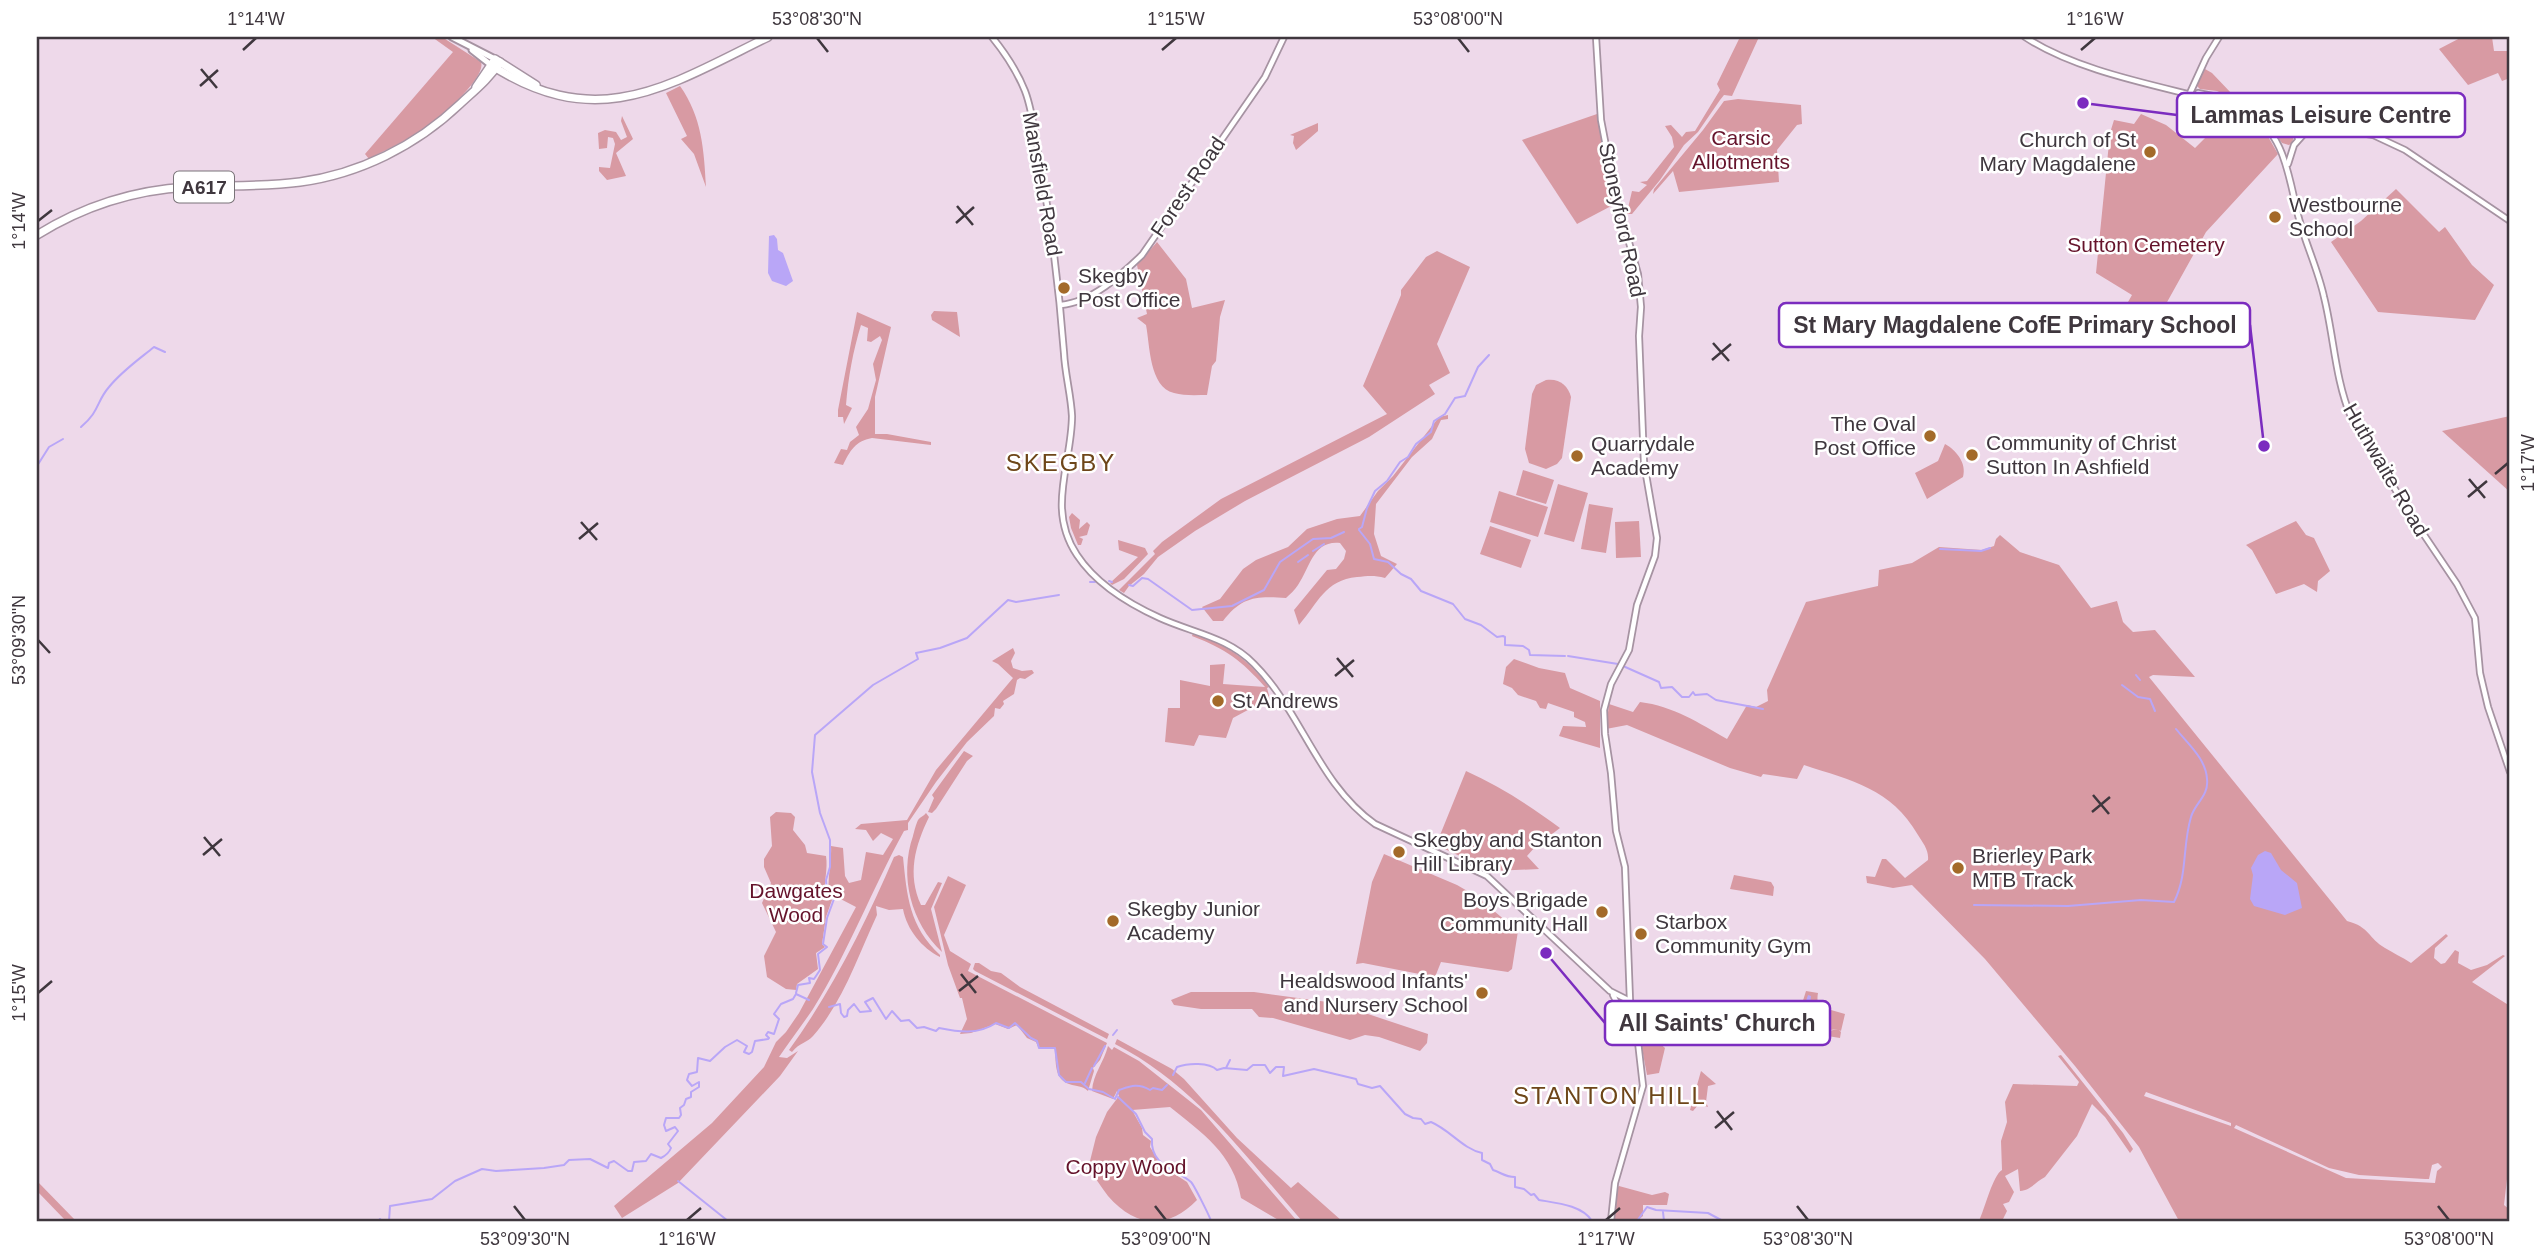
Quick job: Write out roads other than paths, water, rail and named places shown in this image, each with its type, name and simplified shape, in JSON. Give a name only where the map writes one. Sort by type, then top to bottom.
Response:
[{"type":"highway","points":[[496,64],[525,85],[585,100],[616,100],[634,96],[699,71],[768,37]]},
{"type":"highway","name":"A617","points":[[37,235],[76,213],[144,193],[178,188],[298,183],[352,170],[378,160],[441,122],[484,83],[496,64]]},
{"type":"main road","points":[[453,37],[496,64]]},
{"type":"main road","name":"Mansfield Road","points":[[992,37],[1016,73],[1029,107],[1049,204],[1072,414],[1061,486],[1062,507],[1068,537],[1075,553],[1091,573],[1135,605],[1161,618],[1214,637],[1244,654],[1262,671],[1287,706],[1335,785],[1363,815],[1375,824],[1488,876],[1610,991],[1628,1002]]},
{"type":"main road","name":"Forest Road","points":[[1061,306],[1079,302],[1126,270],[1142,255],[1265,77],[1284,37]]},
{"type":"main road","name":"Stoneyford Road","points":[[1596,37],[1601,120],[1615,193],[1638,274],[1644,463],[1657,538],[1656,556],[1637,606],[1629,650],[1608,692],[1604,724],[1617,843],[1626,888],[1628,1002],[1643,1063],[1643,1086],[1612,1195],[1611,1221]]},
{"type":"main road","points":[[2025,37],[2045,49],[2077,61],[2136,80],[2245,108],[2262,122],[2267,113]]},
{"type":"main road","points":[[2190,93],[2219,37]]},
{"type":"main road","points":[[2190,93],[2237,101],[2267,113],[2350,129],[2389,142],[2510,221]]},
{"type":"main road","points":[[2284,117],[2297,129],[2296,143]]},
{"type":"main road","name":"Huthwaite Road","points":[[2262,122],[2287,164],[2298,215],[2323,290],[2344,400],[2351,417],[2457,584],[2475,618],[2480,673],[2488,707],[2510,772]]},
{"type":"main road","points":[[2287,164],[2296,143],[2313,124]]},
{"type":"main road","points":[[2278,145],[2284,148],[2296,143]]},
{"type":"main road","name":"Mansfield Road","points":[[1610,991],[1619,1006],[1634,1020]]},
{"type":"main road","points":[[1619,1006],[1621,1001],[1628,1002],[1625,1012]]},
{"type":"waterway","points":[[81,427],[92,416],[109,387],[125,371],[154,347],[165,352]]},
{"type":"waterway","points":[[1359,529],[1375,491],[1387,481],[1400,462],[1408,457],[1416,444],[1431,432],[1434,421],[1445,414],[1455,398],[1465,396],[1478,367],[1489,355]]},
{"type":"waterway","points":[[37,466],[49,447],[63,439]]},
{"type":"waterway","points":[[1359,530],[1370,544],[1374,559],[1388,562],[1411,579],[1421,591],[1453,604],[1465,619],[1481,625],[1497,637],[1505,637],[1505,645],[1523,646],[1529,650],[1530,655],[1565,656]]},
{"type":"waterway","points":[[1129,585],[1133,586],[1142,578],[1148,579],[1192,610],[1232,606],[1264,590],[1280,562],[1313,539],[1331,538],[1344,532]]},
{"type":"waterway","points":[[1313,551],[1324,544]]},
{"type":"waterway","points":[[1940,549],[1981,551],[1990,548]]},
{"type":"waterway","points":[[1298,562],[1308,555]]},
{"type":"waterway","points":[[1090,582],[1095,582]]},
{"type":"waterway","points":[[796,993],[798,985],[810,983],[809,978],[814,979],[820,970],[818,954],[827,947],[823,944],[827,918],[834,899],[827,894],[826,880],[830,867],[830,840],[820,813],[812,772],[815,735],[873,685],[918,659],[916,653],[967,638],[1008,600],[1016,602],[1059,595]]},
{"type":"waterway","points":[[1568,656],[1618,664]]},
{"type":"waterway","points":[[1623,666],[1659,682],[1661,688],[1672,687],[1682,697],[1689,697],[1693,692],[1695,695],[1707,694],[1716,700],[1763,709]]},
{"type":"waterway","points":[[2136,675],[2140,680]]},
{"type":"waterway","points":[[2122,685],[2138,697],[2150,699],[2155,711]]},
{"type":"waterway","points":[[1974,905],[2068,906],[2141,900],[2174,902],[2181,881],[2191,817],[2207,785],[2206,772],[2200,758],[2176,729]]},
{"type":"waterway","points":[[389,1221],[390,1206],[432,1199],[455,1181],[482,1169],[496,1171],[544,1168],[564,1165],[569,1160],[590,1159],[608,1168],[609,1163],[614,1161],[632,1171],[634,1162],[646,1161],[651,1154],[661,1158],[671,1148],[668,1144],[678,1131],[675,1127],[666,1131],[666,1118],[679,1118],[680,1108],[686,1099],[691,1097],[691,1092],[699,1087],[699,1082],[692,1086],[687,1080],[689,1074],[697,1072],[698,1058],[710,1061],[737,1040],[747,1046],[744,1052],[749,1054],[755,1041],[768,1039],[768,1032],[774,1034],[779,1019],[774,1014],[781,1004],[793,999],[796,994],[809,1000]]},
{"type":"waterway","points":[[829,1007],[840,1004],[844,1017],[854,1004],[860,1012],[871,1011],[865,1002],[873,998],[886,1019],[892,1011],[901,1021],[909,1020],[917,1028],[936,1031],[939,1028],[975,1031],[996,1023],[1009,1028],[1015,1023],[1037,1041],[1039,1048],[1055,1048],[1059,1075],[1066,1082],[1081,1082],[1089,1089],[1103,1092],[1115,1099],[1119,1090],[1127,1087],[1162,1090],[1167,1085]]},
{"type":"waterway","points":[[1113,1035],[1117,1030]]},
{"type":"waterway","points":[[1094,1066],[1105,1046]]},
{"type":"waterway","points":[[1226,1068],[1230,1060]]},
{"type":"waterway","points":[[1173,1075],[1177,1067],[1187,1065],[1204,1064],[1217,1070],[1247,1070],[1253,1065],[1265,1065],[1270,1073],[1276,1067],[1284,1067],[1283,1076],[1314,1069],[1356,1079],[1358,1084],[1372,1088],[1380,1086],[1405,1114],[1421,1119],[1425,1124],[1431,1122],[1438,1125],[1469,1148],[1482,1153],[1482,1160],[1490,1164],[1493,1170],[1515,1177],[1515,1187],[1534,1194],[1539,1200],[1582,1211],[1592,1221]]},
{"type":"waterway","points":[[1085,1083],[1092,1068]]},
{"type":"waterway","points":[[1118,1097],[1136,1114],[1145,1132],[1152,1139],[1152,1148],[1160,1161],[1191,1182],[1211,1221]]},
{"type":"waterway","points":[[678,1181],[728,1221]]},
{"type":"waterway","points":[[1637,1221],[1647,1207],[1656,1210],[1708,1213],[1723,1221]]},
{"type":"waterway","points":[[1663,1212],[1664,1221]]},
{"type":"waterway","points":[[378,1221],[382,1221]]},
{"type":"place","name":"Lammas Leisure Centre","points":[[2083,103]]},
{"type":"place","name":"Church of St Mary Magdalene","points":[[2150,152]]},
{"type":"place","name":"Westbourne School","points":[[2275,217]]},
{"type":"place","name":"Skegby Post Office","points":[[1064,288]]},
{"type":"place","name":"The Oval Post Office","points":[[1930,436]]},
{"type":"place","name":"St Mary Magdalene CofE Primary School","points":[[2264,446]]},
{"type":"place","name":"Community of Christ Sutton In Ashfield","points":[[1972,455]]},
{"type":"place","name":"Quarrydale Academy","points":[[1577,456]]},
{"type":"place","name":"St Andrews","points":[[1218,701]]},
{"type":"place","name":"Skegby and Stanton Hill Library","points":[[1399,852]]},
{"type":"place","name":"Brierley Park MTB Track","points":[[1958,868]]},
{"type":"place","name":"Boys Brigade Community Hall","points":[[1602,912]]},
{"type":"place","name":"Skegby Junior Academy","points":[[1113,921]]},
{"type":"place","name":"Starbox Community Gym","points":[[1641,934]]},
{"type":"place","name":"All Saints' Church","points":[[1546,953]]},
{"type":"place","name":"Healdswood Infants' and Nursery School","points":[[1482,993]]},
{"type":"district","name":"SKEGBY","points":[[1061,463]]},
{"type":"district","name":"STANTON HILL","points":[[1610,1096]]},
{"type":"park label","name":"Carsic Allotments","points":[[1741,150]]},
{"type":"park label","name":"Sutton Cemetery","points":[[2146,245]]},
{"type":"park label","name":"Dawgates Wood","points":[[796,903]]},
{"type":"park label","name":"Coppy Wood","points":[[1126,1167]]}]
